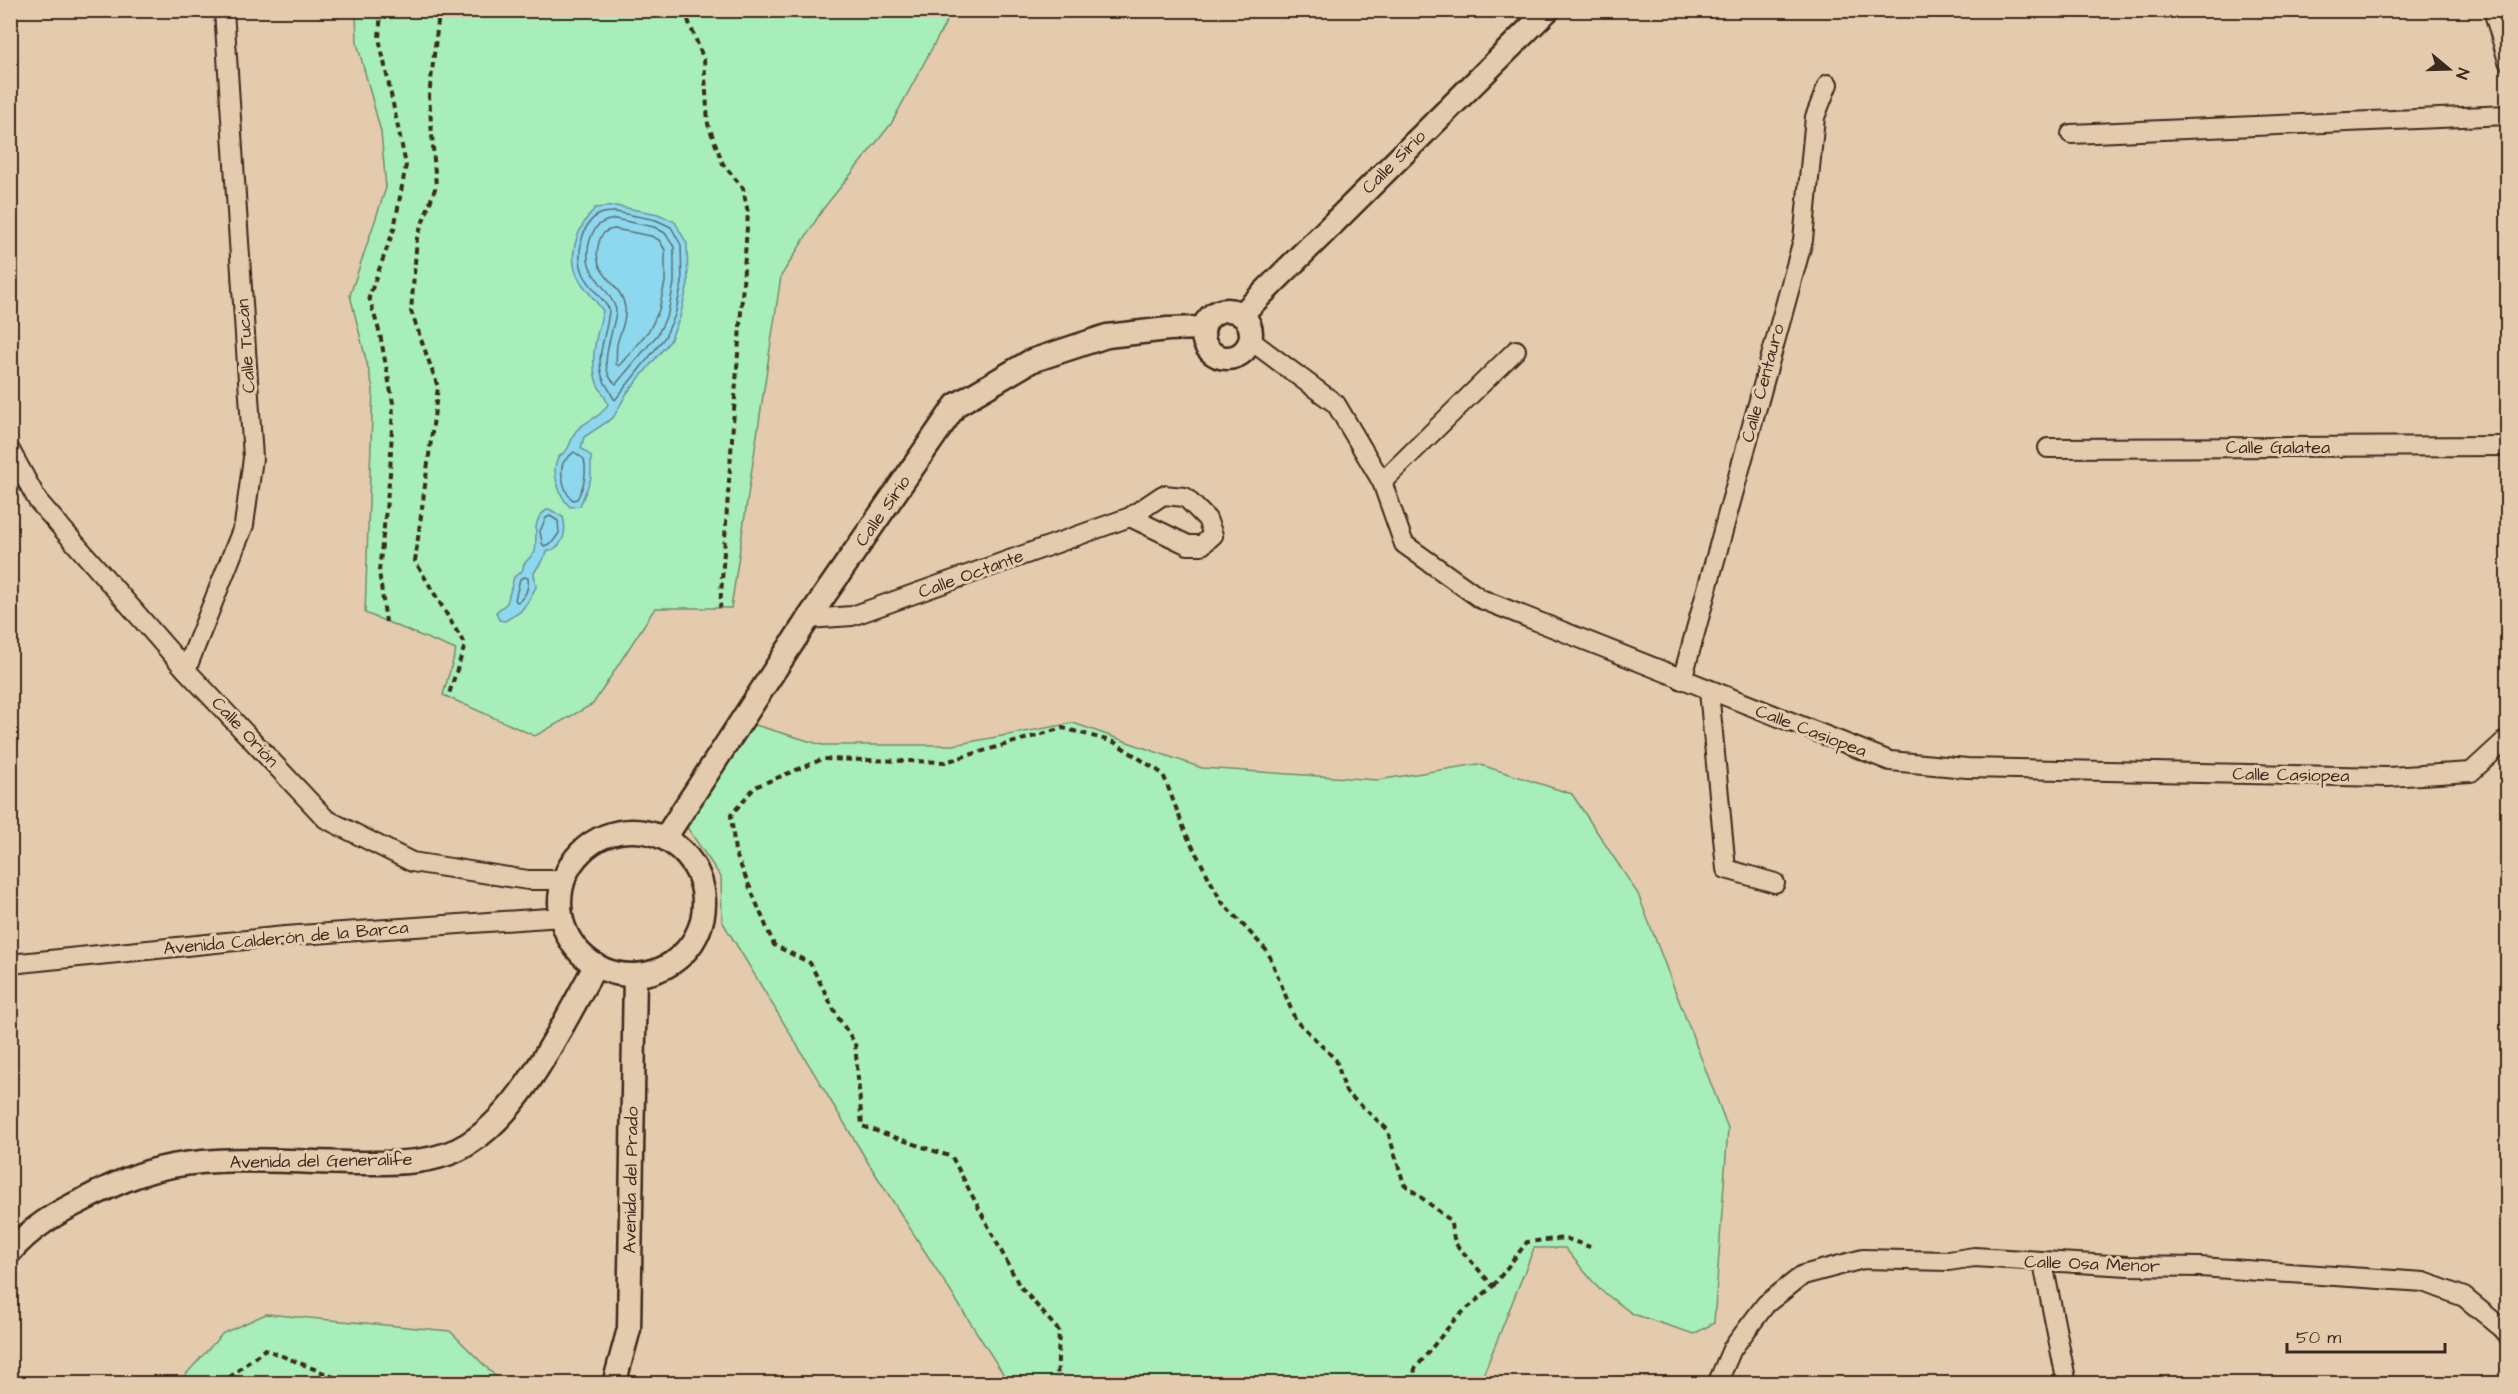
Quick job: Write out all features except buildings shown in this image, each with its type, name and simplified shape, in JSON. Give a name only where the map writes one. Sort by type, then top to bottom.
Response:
[{"type":"street","name":"Calle Tucán","points":[[186,670],[244,525],[253,458],[224,10]]},
{"type":"street","name":"Calle Sirio","points":[[1241,315],[1548,10]]},
{"type":"street","points":[[2493,10],[2508,61]]},
{"type":"street","name":"Calle Centauro","points":[[1682,680],[1803,240],[1815,117],[1828,84]]},
{"type":"street","points":[[2071,134],[2508,115]]},
{"type":"street","points":[[1223,310],[1241,315],[1248,322],[1251,331],[1246,349],[1230,358],[1221,358],[1212,354],[1206,346],[1203,328],[1215,313],[1223,310]]},
{"type":"street","name":"Calle Sirio","points":[[665,838],[808,619],[956,405],[1030,361],[1107,336],[1168,329],[1203,328]]},
{"type":"street","name":"Calle Casiopea","points":[[1250,340],[1336,404],[1382,482],[1404,544],[1481,599],[1890,761],[1967,768],[2388,777],[2471,772],[2507,740]]},
{"type":"street","points":[[1382,482],[1516,350]]},
{"type":"street","name":"Calle Galatea","points":[[2048,448],[2508,446]]},
{"type":"street","name":"Calle Orión","points":[[10,450],[38,501],[186,670],[326,819],[412,862],[528,880],[564,880]]},
{"type":"street","name":"Calle Octante","points":[[808,619],[852,616],[1130,517]]},
{"type":"street","points":[[1709,691],[1726,869],[1775,884]]},
{"type":"street","points":[[641,831],[665,838],[686,854],[700,877],[705,904],[699,931],[684,954],[662,969],[635,975],[615,973],[596,965],[580,953],[568,936],[562,917],[560,898],[564,880],[576,858],[594,842],[617,832],[641,831]]},
{"type":"street","name":"Avenida Calderón de la Barca","points":[[10,964],[285,936],[562,917]]},
{"type":"street","name":"Avenida del Generalife","points":[[12,1248],[58,1212],[127,1178],[172,1166],[225,1162],[391,1163],[439,1157],[466,1146],[489,1129],[534,1072],[596,965]]},
{"type":"street","name":"Avenida del Prado","points":[[614,1383],[629,1329],[635,975]]},
{"type":"street","name":"Calle Osa Menor","points":[[1717,1383],[1732,1349],[1766,1304],[1803,1275],[1863,1259],[1949,1261],[1974,1257],[2043,1263],[2200,1268],[2424,1282],[2463,1297],[2508,1335]]},
{"type":"street","points":[[2043,1263],[2067,1383]]},
{"type":"path","points":[[381,10],[379,38],[405,165],[394,230],[369,297],[380,334],[393,403],[390,474],[380,571],[386,622]]},
{"type":"path","points":[[438,10],[429,96],[436,186],[417,238],[411,311],[438,387],[415,561],[465,645],[448,697]]},
{"type":"path","points":[[684,10],[704,60],[708,124],[723,164],[743,188],[748,213],[720,608]]},
{"type":"path","points":[[1057,1383],[1059,1331],[1019,1285],[952,1157],[862,1126],[855,1043],[837,1016],[810,963],[774,945],[735,852],[731,815],[755,787],[823,759],[945,762],[1063,728],[1114,742],[1163,774],[1186,834],[1221,902],[1268,952],[1295,1019],[1336,1060],[1346,1092],[1387,1129],[1404,1184],[1450,1220],[1455,1243],[1493,1286]]},
{"type":"path","points":[[1412,1383],[1415,1369],[1455,1318],[1493,1286],[1527,1242],[1565,1238],[1590,1247]]},
{"type":"path","points":[[221,1383],[265,1349],[351,1383]]},
{"type":"green space","points":[[356,11],[952,11],[891,124],[823,209],[781,276],[731,608],[655,608],[593,704],[535,736],[443,695],[456,650],[365,613],[373,388],[350,295],[386,188],[381,132],[357,43]]},
{"type":"green space","points":[[1073,723],[1202,768],[1378,780],[1478,764],[1572,794],[1638,894],[1728,1128],[1714,1323],[1694,1334],[1633,1314],[1599,1289],[1565,1248],[1534,1248],[1480,1383],[1009,1383],[869,1164],[722,921],[721,877],[686,826],[752,724],[822,745],[953,745]]},
{"type":"green space","points":[[266,1314],[450,1331],[502,1383],[178,1383],[223,1333]]},
{"type":"water","points":[[616,206],[658,214],[675,222],[687,244],[688,284],[680,317],[670,341],[627,393],[613,418],[584,437],[581,448],[591,456],[591,478],[580,506],[570,507],[557,484],[555,470],[558,458],[568,448],[576,431],[601,413],[608,404],[597,383],[594,365],[598,329],[603,311],[580,281],[574,262],[574,252],[583,224],[595,208]]},
{"type":"water","points":[[549,509],[563,517],[565,528],[561,543],[548,551],[534,573],[536,587],[520,612],[505,621],[499,620],[496,612],[507,603],[514,577],[522,571],[524,564],[535,552],[537,522],[539,517]]}]
